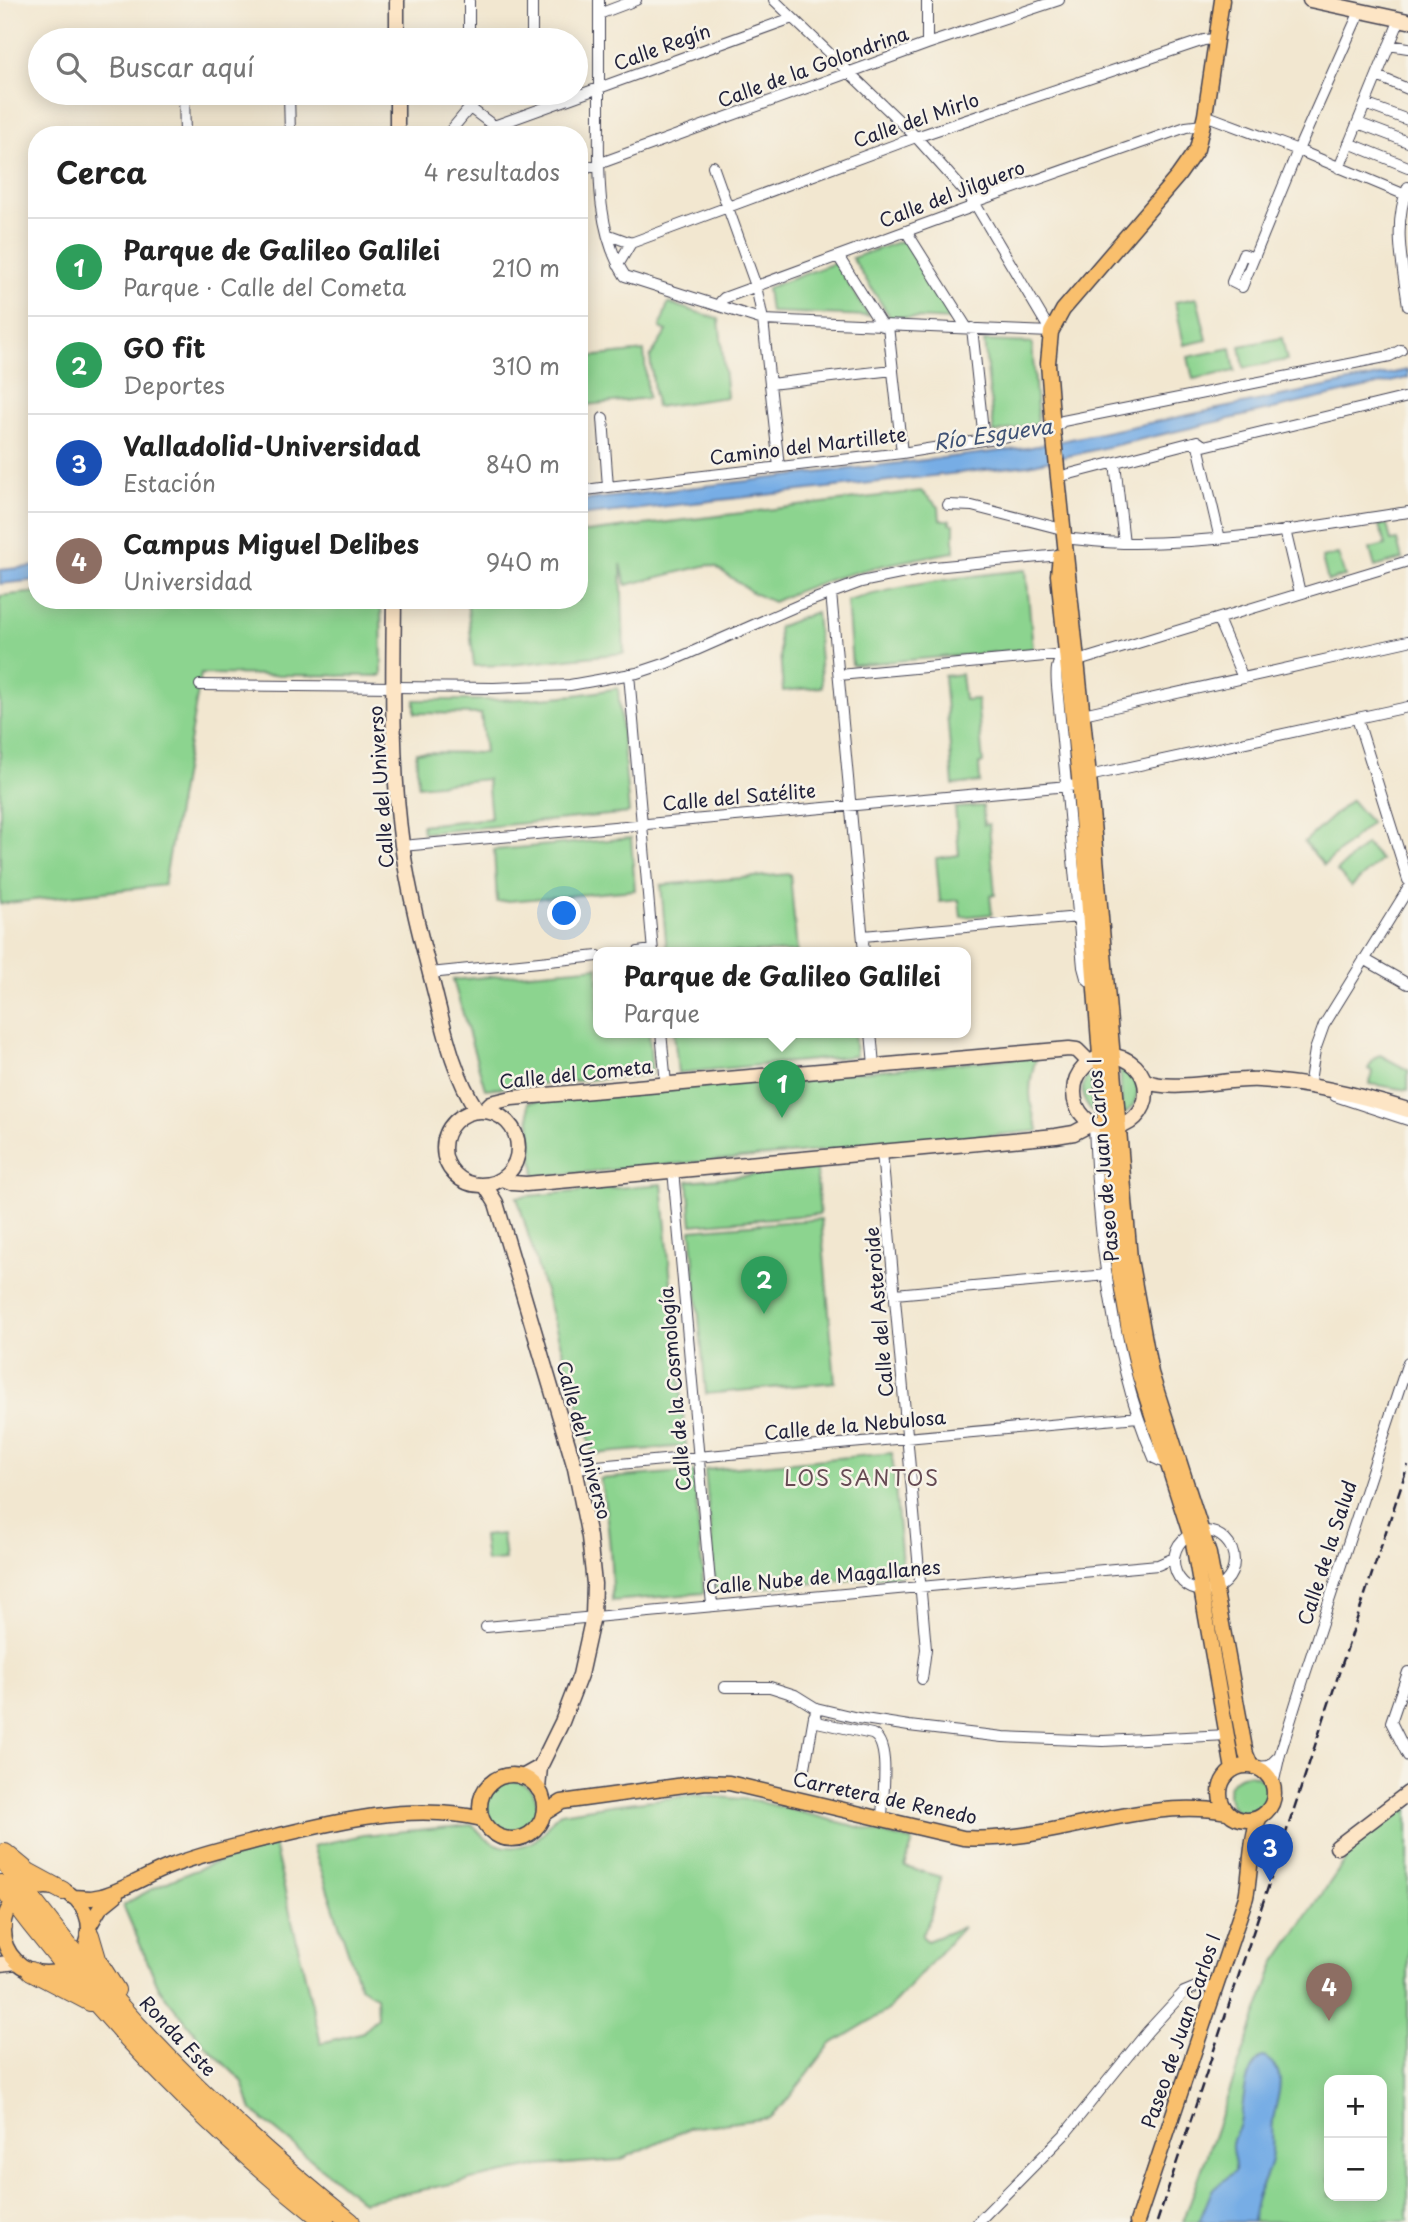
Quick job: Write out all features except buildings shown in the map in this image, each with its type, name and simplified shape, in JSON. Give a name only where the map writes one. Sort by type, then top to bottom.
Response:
[{"type":"highway","points":[[0,1848],[29,1872],[68,1894]]},
{"type":"highway","name":"Ronda Este","points":[[0,1856],[19,1897],[72,1964],[95,2004],[183,2097],[257,2166],[325,2222]]},
{"type":"highway","name":"Ronda Este","points":[[0,1884],[19,1897]]},
{"type":"highway","points":[[90,1930],[98,1962],[118,1992],[124,2009]]},
{"type":"highway","name":"Ronda Este","points":[[72,1964],[124,2009],[215,2105],[351,2222]]},
{"type":"highway","points":[[24,1967],[95,2004]]},
{"type":"main road","name":"Paseo de Juan Carlos I","points":[[1101,1058],[1048,363],[1051,332],[1067,304],[1197,149],[1204,120],[1222,0]]},
{"type":"main road","name":"Paseo de Juan Carlos I","points":[[1063,533],[1058,575],[1083,714],[1078,781],[1096,986],[1102,1126],[1119,1272],[1142,1385],[1169,1465],[1196,1532]]},
{"type":"main road","name":"Paseo de Juan Carlos I","points":[[1102,1126],[1128,1250],[1140,1327],[1196,1532],[1246,1754],[1253,1767]]},
{"type":"main road","name":"Paseo de Juan Carlos I","points":[[1209,1590],[1233,1770]]},
{"type":"main road","points":[[1233,1815],[1252,1820],[1260,1817],[1271,1806],[1273,1785],[1268,1776],[1253,1767],[1241,1766],[1224,1778],[1220,1790],[1220,1799],[1250,1838],[1252,1850]]},
{"type":"main road","points":[[506,1776],[522,1777],[540,1792],[543,1814],[536,1828],[522,1837],[514,1839],[498,1836],[482,1818],[482,1795],[491,1783],[506,1776]]},
{"type":"main road","name":"Carretera de Renedo","points":[[543,1814],[562,1801],[684,1784],[721,1783],[963,1838],[986,1840],[1158,1811],[1199,1808],[1233,1815]]},
{"type":"main road","points":[[1199,1808],[1220,1790]]},
{"type":"main road","name":"Carretera de Renedo","points":[[540,1792],[562,1801]]},
{"type":"main road","points":[[459,1813],[480,1803]]},
{"type":"main road","points":[[126,1888],[100,1908],[72,1964],[43,1973],[24,1967],[10,1954],[1,1931],[19,1897],[38,1888],[51,1887],[68,1894],[91,1898],[126,1888],[171,1866],[198,1857],[327,1824],[382,1816],[459,1813],[482,1818]]},
{"type":"main road","name":"Paseo de Juan Carlos I","points":[[1137,2222],[1246,1896],[1255,1829],[1260,1817]]},
{"type":"main road","points":[[68,1894],[82,1907],[90,1930]]},
{"type":"street","points":[[397,0],[397,28]]},
{"type":"street","points":[[469,0],[469,28]]},
{"type":"street","points":[[532,0],[532,28]]},
{"type":"street","points":[[599,0],[601,207],[618,265],[625,276],[763,320],[1051,332]]},
{"type":"street","points":[[599,14],[636,0]]},
{"type":"street","points":[[774,0],[916,137],[974,202],[1051,332]]},
{"type":"street","points":[[927,0],[928,44]]},
{"type":"street","name":"Calle de la Golondrina","points":[[588,167],[928,44],[1059,0]]},
{"type":"street","points":[[1310,0],[1404,20],[1389,45],[1339,168]]},
{"type":"street","points":[[1254,258],[1298,150],[1360,11]]},
{"type":"street","name":"Calle Regín","points":[[588,93],[792,18]]},
{"type":"street","name":"Calle del Mirlo","points":[[631,243],[916,137],[1204,40],[1216,39]]},
{"type":"street","points":[[1389,45],[1408,48]]},
{"type":"street","points":[[1377,76],[1408,89]]},
{"type":"street","points":[[1365,104],[1408,120]]},
{"type":"street","points":[[184,105],[185,126]]},
{"type":"street","points":[[289,105],[290,126]]},
{"type":"street","points":[[397,105],[397,126]]},
{"type":"street","points":[[455,126],[472,105]]},
{"type":"street","name":"Calle Regín","points":[[470,108],[494,126],[554,105]]},
{"type":"street","points":[[1204,120],[1298,150],[1407,193],[1399,220],[1399,239],[1408,306]]},
{"type":"street","name":"Calle del Jilguero","points":[[721,306],[724,298],[968,208],[974,202],[1204,120]]},
{"type":"street","points":[[1357,123],[1408,142]]},
{"type":"street","points":[[1349,144],[1408,167]]},
{"type":"street","points":[[713,166],[756,286],[763,320],[779,467]]},
{"type":"street","points":[[906,231],[970,328],[984,440]]},
{"type":"street","points":[[609,235],[631,243],[618,265]]},
{"type":"street","points":[[838,256],[885,326],[902,453]]},
{"type":"street","name":"Camino del Martillete","points":[[588,490],[902,453],[1053,432],[1063,421],[1390,356],[1401,350]]},
{"type":"street","points":[[770,384],[892,370]]},
{"type":"street","points":[[1058,477],[1197,441],[1205,446],[1408,397]]},
{"type":"street","points":[[603,418],[608,487]]},
{"type":"street","points":[[1197,441],[1220,539]]},
{"type":"street","points":[[1115,463],[1124,543]]},
{"type":"street","points":[[948,505],[972,506],[1063,533],[1124,543],[1220,539],[1408,512]]},
{"type":"street","points":[[1285,530],[1300,593]]},
{"type":"street","points":[[200,685],[532,688],[570,685],[629,674],[691,654],[759,622],[831,593],[902,572],[1060,555]]},
{"type":"street","points":[[839,675],[1072,657],[1218,619],[1408,561]]},
{"type":"street","points":[[831,593],[864,947]]},
{"type":"street","name":"Calle del Universo","points":[[394,609],[395,771],[402,846],[415,919],[463,1088],[461,1116]]},
{"type":"street","points":[[1218,619],[1243,678]]},
{"type":"street","points":[[1083,714],[1408,641]]},
{"type":"street","points":[[629,674],[652,947]]},
{"type":"street","name":"Calle del Satélite","points":[[402,846],[851,805],[1078,781],[1408,706]]},
{"type":"street","points":[[1357,718],[1408,880]]},
{"type":"street","points":[[1078,781],[1079,917],[1083,967],[1086,978],[1096,986]]},
{"type":"street","points":[[1312,1087],[1315,1049],[1324,1026],[1408,889]]},
{"type":"street","points":[[863,936],[1079,917]]},
{"type":"street","points":[[430,973],[593,957]]},
{"type":"street","points":[[1364,959],[1408,984]]},
{"type":"street","points":[[662,1038],[666,1084]]},
{"type":"street","points":[[872,1038],[874,1065]]},
{"type":"street","name":"Calle del Cometa","points":[[480,1110],[501,1100],[1069,1049],[1132,1063],[1146,1088]]},
{"type":"street","points":[[1101,1058],[1078,1074],[1073,1090],[1075,1104],[1083,1117],[1102,1126]]},
{"type":"street","points":[[495,1182],[516,1160],[518,1140],[509,1123],[502,1117],[480,1110],[461,1116],[453,1122],[444,1140],[445,1159],[455,1175],[464,1181],[526,1184],[1074,1133],[1134,1120],[1144,1106],[1146,1088],[1162,1086],[1244,1080],[1359,1095],[1408,1110]]},
{"type":"street","points":[[1312,1087],[1408,1120]]},
{"type":"street","name":"Calle del Universo","points":[[463,1088],[480,1110]]},
{"type":"street","name":"Paseo de Juan Carlos I","points":[[1102,1126],[1107,1275],[1119,1341],[1138,1417],[1154,1458],[1169,1465]]},
{"type":"street","name":"Calle del Asteroide","points":[[882,1152],[926,1649],[922,1679]]},
{"type":"street","name":"Calle de la Cosmología","points":[[673,1170],[712,1605]]},
{"type":"street","name":"Calle del Universo","points":[[495,1182],[496,1203],[575,1468],[589,1537],[594,1584],[593,1616],[580,1675],[562,1723],[540,1767],[540,1792]]},
{"type":"street","points":[[895,1294],[1107,1275]]},
{"type":"street","name":"Calle de la Salud","points":[[1273,1785],[1280,1754],[1408,1362]]},
{"type":"street","name":"Calle de la Nebulosa","points":[[575,1468],[1138,1417]]},
{"type":"street","points":[[1164,1564],[1175,1571],[1188,1587],[1209,1590],[1227,1581],[1232,1573],[1235,1560],[1232,1548],[1212,1531],[1196,1532],[1179,1543],[1174,1558],[1175,1571]]},
{"type":"street","name":"Calle Nube de Magallanes","points":[[486,1627],[1164,1564],[1174,1558]]},
{"type":"street","points":[[1408,1672],[1391,1722],[1408,1756]]},
{"type":"street","points":[[725,1686],[770,1687],[795,1695],[815,1712],[1003,1737],[1103,1741],[1228,1735]]},
{"type":"street","points":[[803,1779],[815,1712]]},
{"type":"street","points":[[815,1712],[817,1722],[824,1725],[879,1737],[883,1744],[884,1757],[882,1819]]},
{"type":"street","points":[[1253,1767],[1269,1766],[1280,1754]]},
{"type":"street","points":[[522,1777],[540,1767]]},
{"type":"street","points":[[1336,1847],[1408,1793]]},
{"type":"street","points":[[0,1964],[24,1967]]},
{"type":"street","points":[[978,2222],[1064,2135],[1148,2031],[1184,1992],[1201,1985],[1215,1990]]},
{"type":"green space","points":[[904,240],[954,320],[890,317],[852,258]]},
{"type":"green space","points":[[835,263],[869,316],[770,312],[767,288]]},
{"type":"green space","points":[[1197,298],[1207,340],[1184,345],[1175,302]]},
{"type":"green space","points":[[668,303],[719,319],[727,397],[656,407],[650,357],[667,331],[660,328]]},
{"type":"green space","points":[[1282,338],[1287,360],[1244,368],[1240,346]]},
{"type":"green space","points":[[984,341],[1032,343],[1038,424],[994,433]]},
{"type":"green space","points":[[1231,348],[1235,371],[1193,379],[1188,357]]},
{"type":"green space","points":[[644,351],[648,398],[588,405],[588,357]]},
{"type":"green space","points":[[921,491],[939,507],[940,520],[950,520],[950,524],[954,524],[954,552],[862,571],[816,584],[773,602],[753,593],[716,567],[708,565],[626,585],[621,564],[624,653],[510,665],[474,666],[468,609],[588,609],[588,532]]},
{"type":"green space","points":[[1387,524],[1391,541],[1397,540],[1402,559],[1375,567],[1370,549],[1385,545],[1379,525]]},
{"type":"green space","points":[[1338,554],[1345,576],[1328,581],[1322,558]]},
{"type":"green space","points":[[1026,570],[1033,649],[852,665],[847,601],[936,581]]},
{"type":"green space","points":[[28,593],[28,609],[381,609],[382,676],[201,674],[164,885],[0,904],[0,596]]},
{"type":"green space","points":[[816,612],[822,687],[783,691],[778,627]]},
{"type":"green space","points":[[961,674],[964,700],[977,699],[983,763],[979,764],[980,782],[953,785],[944,676]]},
{"type":"green space","points":[[618,688],[629,813],[423,833],[422,825],[491,818],[487,779],[418,786],[416,752],[485,753],[481,714],[415,713],[415,700],[542,698]]},
{"type":"green space","points":[[1351,800],[1371,823],[1324,865],[1304,842]]},
{"type":"green space","points":[[983,806],[984,825],[989,824],[995,895],[990,896],[992,914],[961,917],[959,900],[940,902],[936,858],[959,855],[955,808]]},
{"type":"green space","points":[[631,838],[635,890],[497,902],[494,850]]},
{"type":"green space","points":[[1366,844],[1381,860],[1351,887],[1337,871]]},
{"type":"green space","points":[[790,874],[797,947],[667,947],[661,885]]},
{"type":"green space","points":[[593,967],[593,1038],[649,1038],[652,1074],[485,1089],[453,980]]},
{"type":"green space","points":[[675,1038],[854,1038],[856,1056],[678,1073]]},
{"type":"green space","points":[[1380,1055],[1408,1070],[1408,1090],[1370,1084],[1372,1071],[1368,1069],[1375,1057]]},
{"type":"green space","points":[[1037,1056],[1030,1094],[1039,1131],[535,1177],[528,1102]]},
{"type":"green space","points":[[1120,1065],[1132,1075],[1137,1089],[1134,1104],[1122,1115]]},
{"type":"green space","points":[[1097,1068],[1099,1116],[1088,1106],[1083,1092],[1085,1078]]},
{"type":"green space","points":[[816,1169],[820,1214],[692,1225],[688,1181]]},
{"type":"green space","points":[[662,1184],[686,1446],[593,1454],[517,1197]]},
{"type":"green space","points":[[821,1219],[835,1382],[706,1394],[691,1230]]},
{"type":"green space","points":[[892,1453],[903,1575],[716,1592],[705,1470]]},
{"type":"green space","points":[[694,1471],[704,1593],[612,1601],[606,1509],[600,1479]]},
{"type":"green space","points":[[502,1534],[505,1560],[486,1562],[483,1536]]},
{"type":"green space","points":[[1248,1774],[1262,1780],[1268,1794],[1262,1808],[1248,1814],[1234,1808],[1228,1794],[1234,1780]]},
{"type":"green space","points":[[512,1781],[530,1788],[537,1806],[530,1824],[512,1831],[494,1824],[487,1806],[494,1788]]},
{"type":"green space","points":[[695,1795],[753,1800],[913,1841],[905,1867],[941,1877],[922,1936],[927,1941],[963,1927],[888,2010],[830,2045],[784,2104],[769,2118],[689,2128],[620,2160],[539,2166],[363,2202],[252,2111],[243,2082],[203,2043],[159,1988],[123,1905],[196,1870],[274,1845],[321,2043],[363,2032],[377,2017],[376,1996],[360,1987],[313,1846],[363,1835],[471,1825],[494,1843],[516,1847],[531,1843],[561,1813]]},
{"type":"green space","points":[[1408,1806],[1408,2221],[1183,2222],[1275,1963],[1359,1840]]},
{"type":"water","points":[[1408,370],[1408,378],[1029,465],[588,515],[588,500],[1027,448]]},
{"type":"water","points":[[28,567],[28,581],[0,584],[0,570]]},
{"type":"water","points":[[1264,2057],[1277,2070],[1280,2086],[1273,2121],[1271,2159],[1255,2204],[1253,2222],[1199,2222],[1212,2190],[1235,2171],[1232,2144],[1239,2126],[1248,2076],[1257,2061]]},
{"type":"railway","points":[[1157,2222],[1408,1465]]},
{"type":"place","name":"Parque de Galileo Galilei","points":[[782,1118]]},
{"type":"place","name":"GO fit","points":[[764,1314]]},
{"type":"place","name":"Valladolid-Universidad","points":[[1270,1882]]},
{"type":"place","name":"Campus Miguel Delibes","points":[[1329,2021]]},
{"type":"district","name":"LOS SANTOS","points":[[862,1479]]},
{"type":"water label","name":"Río Esgueva","points":[[993,435]]}]
